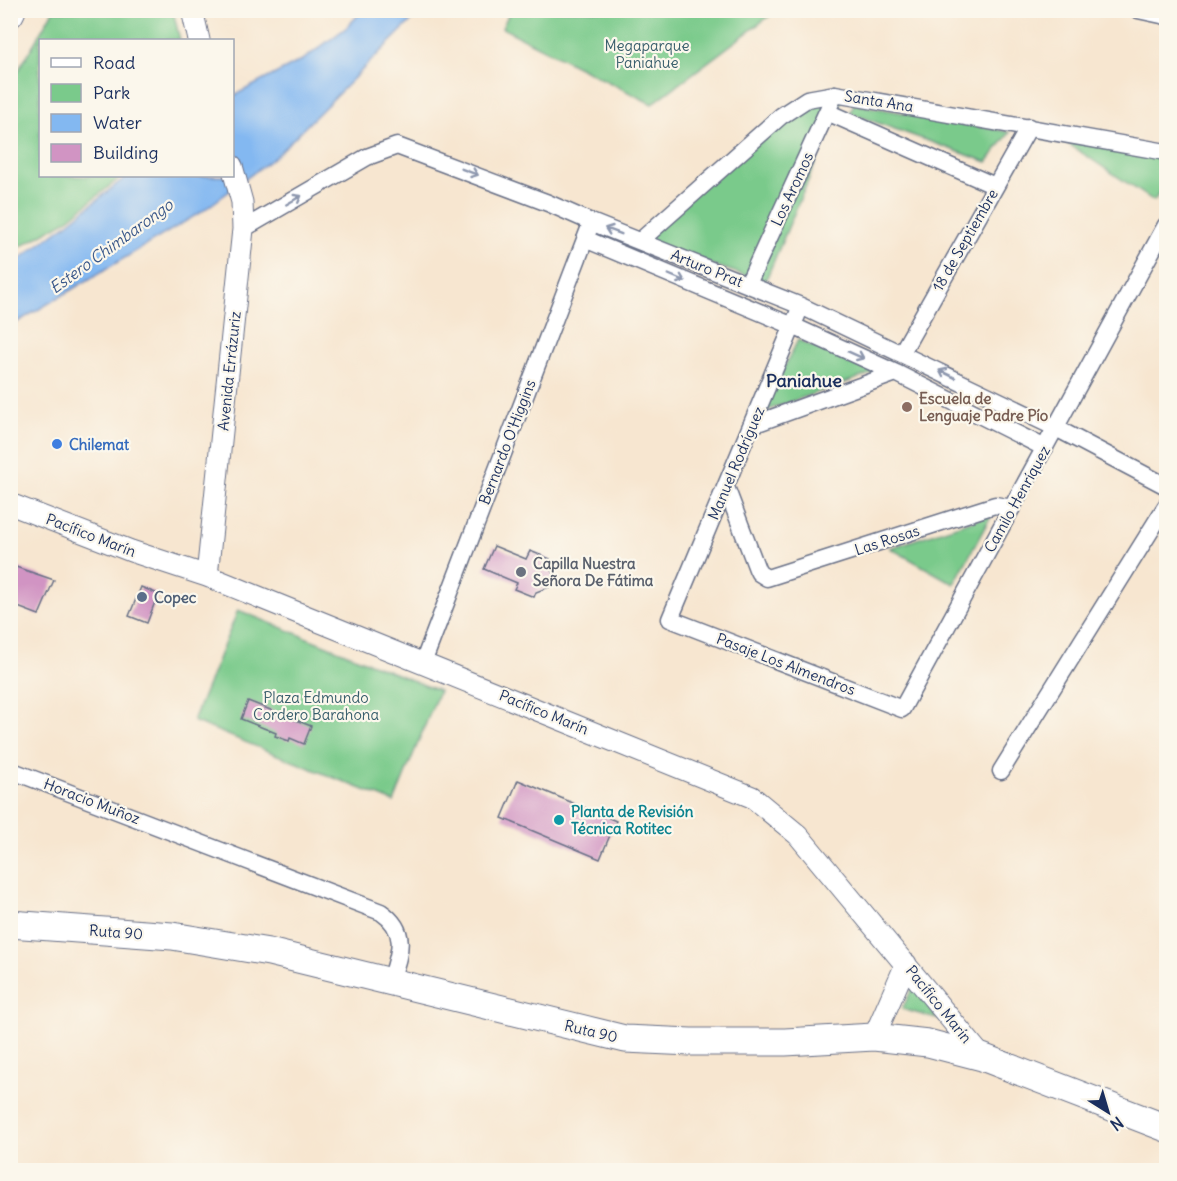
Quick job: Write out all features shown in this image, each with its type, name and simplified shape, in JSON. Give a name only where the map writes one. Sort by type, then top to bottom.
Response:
[{"type":"main road","name":"Ruta 90","points":[[10,924],[172,936],[268,952],[625,1039],[785,1042],[874,1036],[928,1043],[982,1057],[1167,1128]]},
{"type":"street","points":[[192,10],[200,39]]},
{"type":"street","points":[[1138,10],[1167,16]]},
{"type":"street","name":"Los Aromos","points":[[748,284],[835,94]]},
{"type":"street","name":"Santa Ana","points":[[640,241],[781,116],[807,99],[835,94],[1167,152]]},
{"type":"street","points":[[827,112],[996,186]]},
{"type":"street","name":"18 de Septiembre","points":[[902,352],[1029,127]]},
{"type":"street","name":"Arturo Prat","points":[[243,229],[367,157],[397,146],[528,195],[801,306],[902,352],[1167,486]]},
{"type":"street","name":"Avenida Errázuriz","points":[[207,576],[243,229],[242,202],[234,173]]},
{"type":"street","name":"Bernardo O'Higgins","points":[[423,663],[591,222]]},
{"type":"street","name":"Camilo Henríquez","points":[[902,709],[1167,225]]},
{"type":"street","name":"Arturo Prat","points":[[585,239],[793,326],[896,373],[1045,448]]},
{"type":"street","name":"Manuel Rodríguez","points":[[670,620],[801,306]]},
{"type":"street","points":[[752,425],[896,373]]},
{"type":"street","name":"Las Rosas","points":[[726,487],[762,577],[771,577],[995,505],[1012,507]]},
{"type":"street","name":"Pacífico Marín","points":[[10,504],[131,551],[207,576],[752,797],[798,835],[982,1057]]},
{"type":"street","points":[[1001,771],[1167,506]]},
{"type":"street","name":"Pasaje Los Almendros","points":[[670,620],[902,709]]},
{"type":"street","name":"Horacio Muñoz","points":[[10,770],[381,912],[388,916],[397,928],[400,944],[390,983]]},
{"type":"street","points":[[874,1036],[906,964]]},
{"type":"green space","name":"Megaparque Paniahue","points":[[510,10],[776,11],[652,104],[502,28]]},
{"type":"green space","points":[[53,11],[173,11],[180,39],[39,39],[39,177],[121,177],[66,221],[11,252],[11,83]]},
{"type":"green space","points":[[846,91],[765,282],[640,241],[781,116]]},
{"type":"green space","points":[[854,104],[1010,132],[987,162],[850,113]]},
{"type":"green space","points":[[1064,141],[1166,152],[1166,182],[1154,201]]},
{"type":"green space","points":[[798,340],[876,372],[762,412]]},
{"type":"green space","points":[[992,514],[954,584],[890,548]]},
{"type":"green space","name":"Plaza Edmundo Cordero Barahona","points":[[238,610],[439,691],[394,802],[193,721]]},
{"type":"green space","points":[[914,985],[937,1019],[902,1009]]},
{"type":"water","name":"Estero Chimbarongo","points":[[362,11],[421,11],[276,156],[203,211],[11,326],[10,266],[126,177],[234,177],[234,95],[304,59],[347,27]]},
{"type":"building","name":"Capilla Nuestra Señora De Fátima","points":[[494,546],[526,559],[530,551],[550,559],[547,565],[554,574],[553,582],[549,587],[536,592],[534,597],[514,589],[517,583],[484,569]]},
{"type":"building","points":[[10,565],[54,580],[39,615],[10,604]]},
{"type":"building","points":[[141,587],[158,594],[147,623],[129,616]]},
{"type":"building","points":[[248,701],[311,726],[304,744],[290,738],[289,741],[275,736],[276,733],[241,719]]},
{"type":"building","name":"Planta de Revisión Técnica Rotitec","points":[[518,780],[616,821],[600,859],[502,818]]},
{"type":"place","name":"Escuela de Lenguaje Padre Pío","points":[[907,407]]},
{"type":"place","name":"Chilemat","points":[[57,444]]},
{"type":"place","name":"Capilla Nuestra Señora De Fátima","points":[[521,572]]},
{"type":"place","name":"Copec","points":[[142,597]]},
{"type":"place","name":"Planta de Revisión Técnica Rotitec","points":[[559,820]]},
{"type":"district","name":"Paniahue","points":[[804,380]]}]
